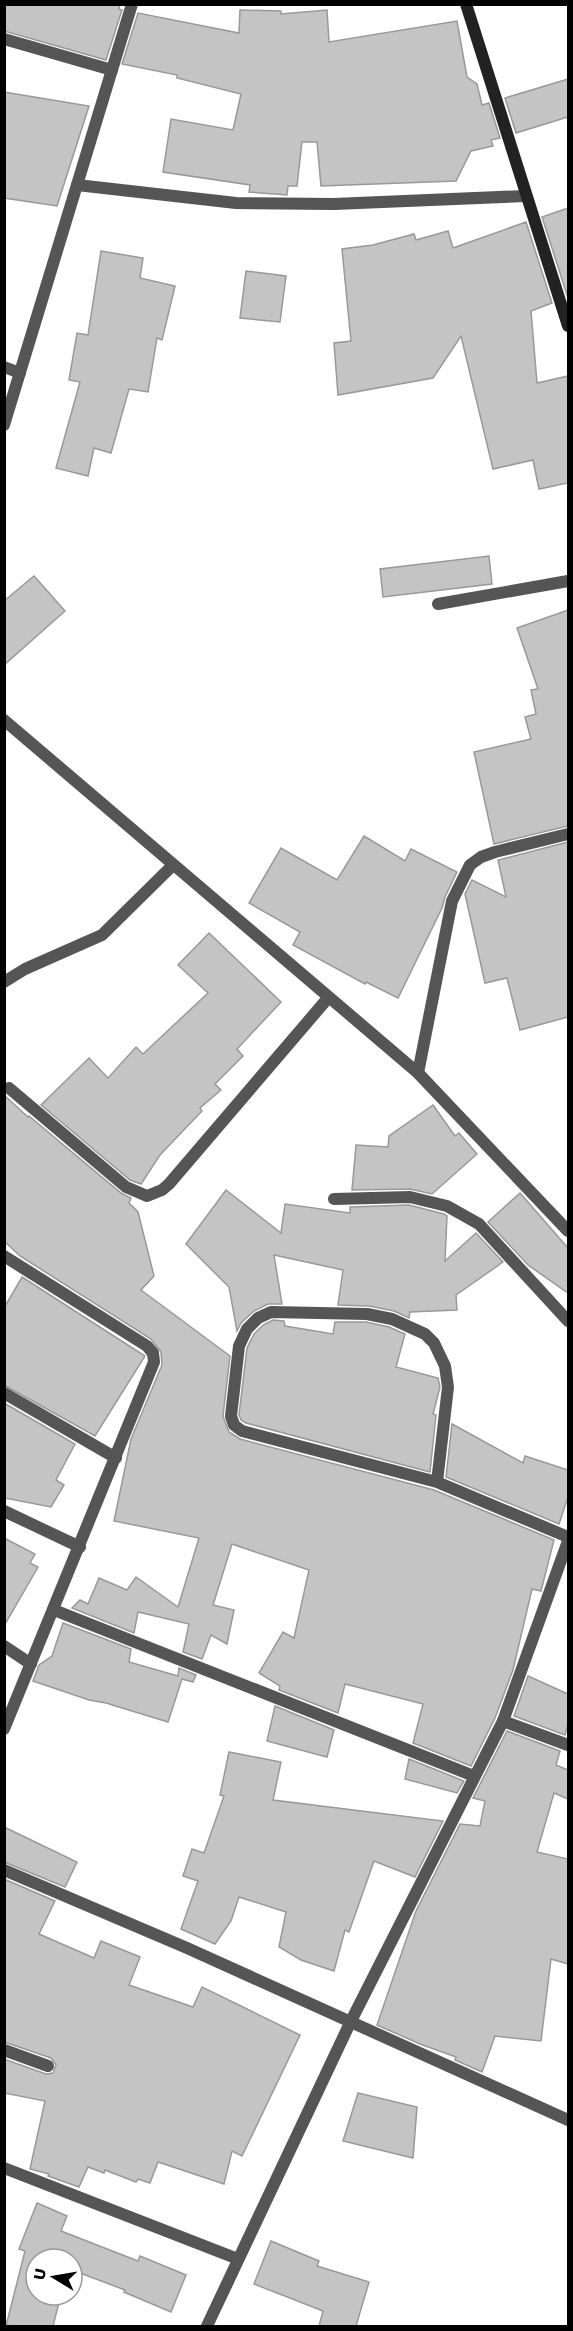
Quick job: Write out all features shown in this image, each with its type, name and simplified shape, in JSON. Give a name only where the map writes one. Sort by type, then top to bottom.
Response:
[{"type":"street","points":[[4,425],[132,4]]},
{"type":"street","points":[[466,4],[568,326]]},
{"type":"street","points":[[4,39],[112,70]]},
{"type":"street","points":[[77,185],[236,203],[334,204],[525,196]]},
{"type":"street","points":[[4,367],[20,373]]},
{"type":"street","points":[[438,604],[568,581]]},
{"type":"street","points":[[4,720],[418,1073],[568,1231]]},
{"type":"street","points":[[418,1073],[452,901],[470,865],[481,857],[495,852],[568,834]]},
{"type":"street","points":[[4,982],[25,969],[102,935],[173,865]]},
{"type":"street","points":[[9,1088],[126,1187],[147,1196],[162,1190],[169,1184],[328,998]]},
{"type":"street","points":[[334,1199],[410,1197],[447,1206],[479,1224],[568,1321]]},
{"type":"street","points":[[4,1256],[147,1346],[153,1353],[154,1362],[4,1729]]},
{"type":"street","points":[[207,2326],[350,2023],[503,1721],[568,1539],[437,1482],[332,1453],[250,1434],[234,1425],[231,1404],[239,1346],[247,1329],[258,1318],[271,1311],[367,1314],[392,1319],[425,1334],[434,1343],[445,1366],[448,1387],[437,1482]]},
{"type":"street","points":[[4,1393],[116,1458]]},
{"type":"street","points":[[4,1511],[80,1547]]},
{"type":"street","points":[[54,1610],[474,1776]]},
{"type":"street","points":[[4,1646],[31,1664]]},
{"type":"street","points":[[503,1721],[568,1745]]},
{"type":"street","points":[[4,1870],[187,1948],[568,2120]]},
{"type":"street","points":[[4,2050],[48,2066]]},
{"type":"street","points":[[4,2168],[238,2259]]},
{"type":"building","points":[[4,4],[120,4],[119,9],[122,10],[106,60],[4,31]]},
{"type":"building","points":[[240,10],[281,11],[281,14],[327,10],[329,42],[457,21],[467,77],[477,84],[482,105],[489,103],[500,138],[491,140],[493,146],[471,151],[456,181],[321,186],[317,142],[302,142],[297,186],[288,186],[287,195],[249,192],[250,185],[163,172],[171,119],[233,130],[241,94],[177,78],[177,75],[122,64],[138,13],[239,33]]},
{"type":"building","points":[[568,79],[568,117],[516,133],[505,98]]},
{"type":"building","points":[[4,92],[89,106],[57,206],[4,198]]},
{"type":"building","points":[[568,208],[568,298],[542,217]]},
{"type":"building","points":[[526,222],[552,303],[531,311],[537,383],[568,376],[568,483],[539,489],[533,460],[493,469],[461,336],[433,378],[338,395],[334,343],[351,341],[342,249],[373,245],[414,234],[416,240],[448,231],[453,248]]},
{"type":"building","points":[[101,251],[143,258],[140,278],[175,286],[162,340],[157,338],[148,392],[129,389],[111,453],[94,448],[88,476],[56,468],[80,382],[69,380],[77,333],[88,335]]},
{"type":"building","points":[[246,271],[286,276],[280,322],[240,318]]},
{"type":"building","points":[[489,556],[492,584],[383,597],[380,569]]},
{"type":"building","points":[[34,576],[65,611],[4,665],[4,601]]},
{"type":"building","points":[[568,610],[568,826],[494,844],[474,752],[531,739],[525,717],[536,714],[531,690],[538,689],[517,628]]},
{"type":"building","points":[[364,836],[405,861],[411,849],[457,872],[398,998],[366,982],[365,984],[293,945],[300,932],[249,903],[281,848],[337,880]]},
{"type":"building","points":[[568,842],[568,1017],[520,1030],[507,978],[485,983],[465,894],[472,880],[506,897],[498,860]]},
{"type":"building","points":[[209,933],[281,1002],[237,1049],[243,1056],[215,1084],[221,1090],[200,1108],[202,1111],[160,1155],[141,1184],[130,1180],[41,1105],[89,1058],[108,1078],[136,1047],[143,1054],[208,993],[178,965]]},
{"type":"building","points":[[4,1095],[121,1193],[131,1198],[129,1203],[138,1212],[154,1276],[141,1290],[230,1356],[223,1416],[229,1432],[240,1439],[434,1490],[554,1540],[541,1591],[532,1589],[513,1670],[495,1718],[471,1766],[413,1743],[423,1704],[345,1684],[338,1713],[279,1690],[280,1686],[259,1673],[283,1632],[294,1638],[309,1570],[232,1544],[213,1605],[234,1610],[227,1644],[211,1635],[202,1659],[183,1652],[189,1624],[138,1612],[134,1633],[72,1608],[80,1600],[88,1604],[99,1578],[127,1590],[136,1577],[178,1607],[199,1538],[114,1521],[131,1439],[162,1365],[161,1352],[151,1339],[20,1256],[4,1241]]},
{"type":"building","points":[[433,1105],[455,1136],[459,1133],[477,1154],[432,1194],[410,1189],[352,1190],[356,1145],[388,1147],[389,1136]]},
{"type":"building","points":[[226,1190],[281,1233],[285,1204],[350,1213],[350,1207],[409,1205],[444,1214],[447,1216],[445,1261],[476,1233],[503,1262],[456,1295],[457,1310],[410,1312],[409,1318],[394,1311],[369,1306],[338,1305],[343,1270],[274,1255],[282,1304],[268,1304],[254,1311],[241,1323],[237,1331],[229,1287],[186,1244]]},
{"type":"building","points":[[520,1193],[568,1248],[568,1293],[528,1265],[488,1222]]},
{"type":"building","points":[[22,1277],[145,1356],[95,1436],[4,1385],[4,1308]]},
{"type":"building","points":[[273,1320],[284,1321],[285,1326],[333,1334],[335,1322],[366,1322],[389,1327],[405,1334],[396,1367],[438,1378],[440,1387],[433,1414],[436,1415],[430,1472],[241,1420],[239,1415],[247,1348],[254,1334],[263,1325]]},
{"type":"building","points":[[4,1403],[75,1444],[56,1480],[64,1485],[51,1507],[4,1498]]},
{"type":"building","points":[[452,1424],[523,1463],[525,1456],[568,1470],[568,1497],[559,1524],[446,1477]]},
{"type":"building","points":[[4,1538],[35,1554],[30,1563],[38,1567],[4,1626]]},
{"type":"building","points":[[63,1623],[131,1649],[129,1662],[178,1676],[179,1668],[196,1675],[193,1682],[182,1679],[168,1722],[89,1700],[33,1681],[39,1665],[52,1656]]},
{"type":"building","points":[[528,1676],[568,1694],[568,1724],[565,1735],[514,1716]]},
{"type":"building","points":[[275,1706],[334,1730],[327,1757],[267,1741]]},
{"type":"building","points":[[507,1731],[560,1751],[556,1765],[568,1770],[568,1799],[554,1793],[537,1852],[568,1859],[568,1964],[551,1959],[541,2041],[495,2036],[482,2072],[455,2060],[456,2057],[377,2025],[416,1911],[460,1824],[480,1826],[485,1801],[473,1798]]},
{"type":"building","points":[[229,1752],[281,1762],[273,1800],[443,1821],[415,1877],[374,1861],[349,1932],[345,1930],[334,1971],[301,1960],[279,1947],[286,1912],[239,1897],[231,1921],[215,1944],[181,1929],[198,1881],[183,1876],[192,1849],[204,1853],[224,1796],[220,1795]]},
{"type":"building","points":[[409,1759],[464,1781],[457,1793],[405,1779]]},
{"type":"building","points":[[4,1827],[77,1862],[65,1887],[4,1862]]},
{"type":"building","points":[[4,1879],[55,1901],[39,1934],[94,1958],[101,1941],[140,1957],[129,1985],[193,2007],[202,1987],[300,2035],[242,2156],[232,2151],[224,2184],[158,2162],[150,2183],[138,2179],[136,2182],[105,2170],[104,2173],[88,2167],[79,2187],[48,2176],[49,2174],[30,2169],[45,2101],[4,2093],[4,2059],[46,2074],[53,2073],[56,2065],[51,2058],[4,2042]]},
{"type":"building","points":[[358,2093],[417,2107],[413,2158],[343,2141]]},
{"type":"building","points":[[37,2203],[67,2216],[61,2231],[138,2261],[140,2256],[186,2275],[171,2312],[124,2292],[125,2290],[84,2275],[84,2247],[24,2247],[24,2251],[19,2249]]},
{"type":"building","points":[[271,2241],[319,2261],[317,2266],[369,2282],[356,2326],[319,2326],[323,2311],[254,2284]]},
{"type":"building","points":[[24,2255],[24,2307],[58,2307],[53,2326],[6,2326]]}]
